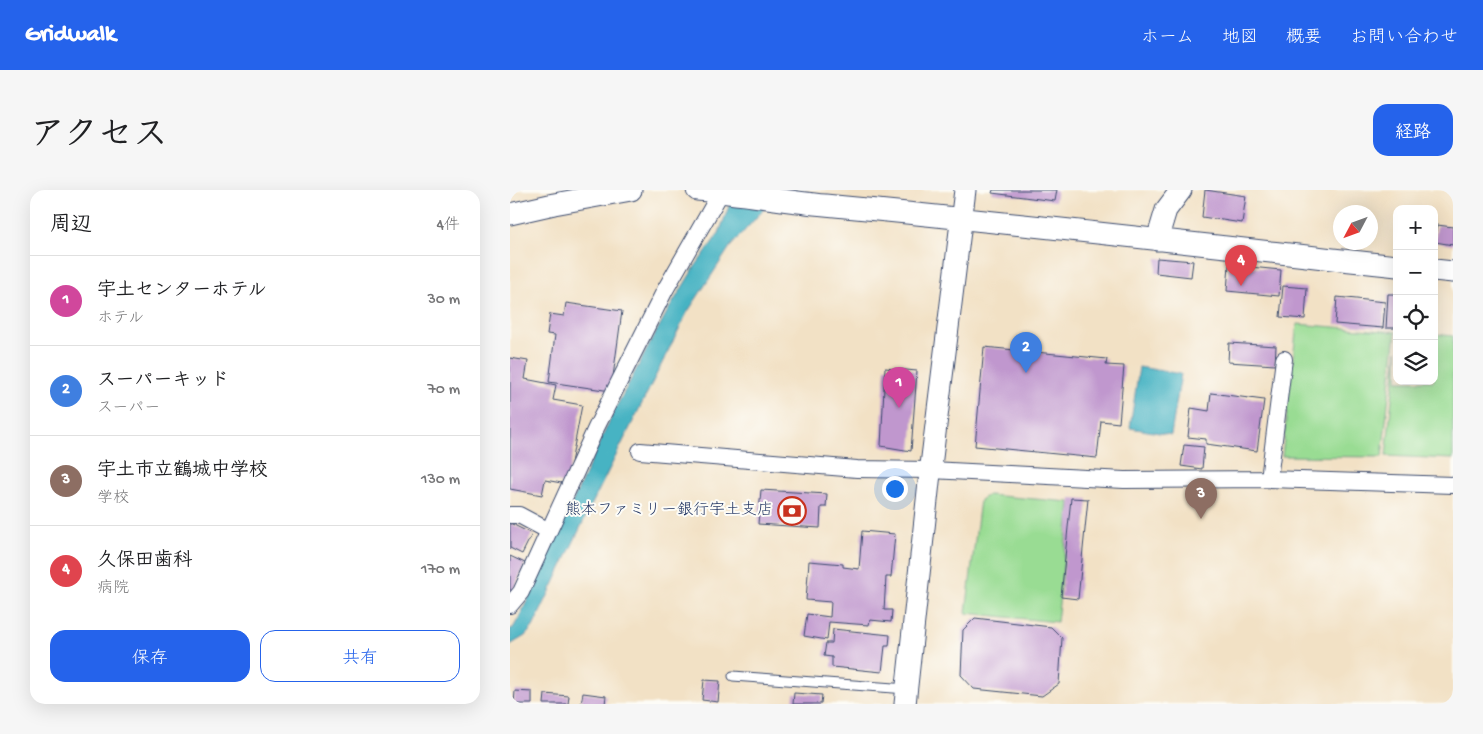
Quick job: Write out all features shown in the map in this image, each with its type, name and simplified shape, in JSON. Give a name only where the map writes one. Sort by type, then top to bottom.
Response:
[{"type":"street","points":[[510,214],[631,190]]},
{"type":"street","points":[[697,190],[797,203],[962,218],[1393,266]]},
{"type":"street","points":[[906,697],[965,190]]},
{"type":"street","points":[[1157,240],[1166,210],[1182,190]]},
{"type":"street","points":[[510,605],[521,592],[596,428],[661,299],[730,193]]},
{"type":"street","points":[[1438,270],[1453,272]]},
{"type":"street","points":[[1269,479],[1284,359]]},
{"type":"street","points":[[640,451],[857,469],[931,470],[1124,480],[1269,479],[1453,485]]},
{"type":"street","points":[[510,515],[519,515],[549,530]]},
{"type":"lane","points":[[733,676],[906,697]]},
{"type":"green space","points":[[1297,324],[1393,332],[1393,359],[1382,457],[1282,456]]},
{"type":"green space","points":[[1438,334],[1453,336],[1453,459],[1386,456],[1393,385],[1438,385]]},
{"type":"green space","points":[[988,495],[1070,502],[1057,622],[966,613],[980,500]]},
{"type":"water","points":[[738,190],[777,190],[763,210],[730,247],[687,313],[533,627],[525,636],[510,645],[510,629],[513,628],[520,616],[615,409],[667,312],[694,268],[719,233],[729,206]]},
{"type":"water","points":[[1139,367],[1181,374],[1171,435],[1130,428]]},
{"type":"building","points":[[993,190],[1057,190],[1055,201],[992,193]]},
{"type":"building","points":[[1205,190],[1246,196],[1242,223],[1202,217]]},
{"type":"building","points":[[1438,225],[1453,227],[1453,245],[1438,242]]},
{"type":"building","points":[[1157,258],[1193,261],[1191,277],[1156,273]]},
{"type":"building","points":[[1229,265],[1281,270],[1279,296],[1227,291]]},
{"type":"building","points":[[1283,286],[1307,288],[1305,319],[1280,317]]},
{"type":"building","points":[[1388,294],[1393,294],[1393,328],[1386,328]]},
{"type":"building","points":[[1337,297],[1385,302],[1383,328],[1335,324]]},
{"type":"building","points":[[566,303],[622,311],[611,391],[549,382],[555,335],[547,334],[550,314],[564,316]]},
{"type":"building","points":[[1229,343],[1276,346],[1275,365],[1228,362]]},
{"type":"building","points":[[984,347],[1107,359],[1106,365],[1124,366],[1119,423],[1101,421],[1097,458],[975,446]]},
{"type":"building","points":[[510,358],[528,361],[525,379],[556,385],[553,400],[582,405],[567,484],[545,480],[542,495],[510,489]]},
{"type":"building","points":[[885,368],[917,371],[911,451],[881,446]]},
{"type":"building","points":[[1211,393],[1264,400],[1257,451],[1206,444],[1206,439],[1188,437],[1191,408],[1209,411]]},
{"type":"building","points":[[1184,445],[1204,447],[1202,469],[1181,466]]},
{"type":"building","points":[[761,490],[827,494],[826,507],[821,507],[820,528],[758,524]]},
{"type":"building","points":[[1071,498],[1088,499],[1078,599],[1061,597]]},
{"type":"building","points":[[510,523],[532,534],[522,554],[510,548]]},
{"type":"building","points":[[862,531],[895,534],[891,577],[886,577],[884,610],[892,610],[891,622],[870,620],[869,625],[829,622],[827,640],[804,636],[807,614],[830,617],[831,602],[806,600],[809,561],[843,564],[843,567],[859,569]]},
{"type":"building","points":[[510,556],[525,563],[513,591],[510,590]]},
{"type":"building","points":[[975,618],[1051,627],[1062,638],[1059,684],[1042,696],[974,689],[961,675],[963,630]]},
{"type":"building","points":[[833,629],[890,635],[889,646],[885,646],[882,672],[832,667],[832,657],[824,656],[826,643],[832,643]]},
{"type":"building","points":[[704,680],[720,681],[718,702],[702,700]]},
{"type":"building","points":[[515,691],[532,692],[532,704],[514,704]]},
{"type":"building","points":[[583,693],[606,696],[605,704],[581,704]]},
{"type":"building","points":[[794,693],[822,695],[821,704],[793,704]]},
{"type":"building","points":[[545,694],[569,696],[568,704],[544,704]]},
{"type":"place","name":"久保田歯科","points":[[1241,286]]},
{"type":"place","name":"スーパーキッド","points":[[1026,373]]},
{"type":"place","name":"宇土センターホテル","points":[[899,408]]},
{"type":"place","name":"熊本ファミリー銀行宇土支店","points":[[792,511]]},
{"type":"place","name":"宇土市立鶴城中学校","points":[[1201,519]]}]
